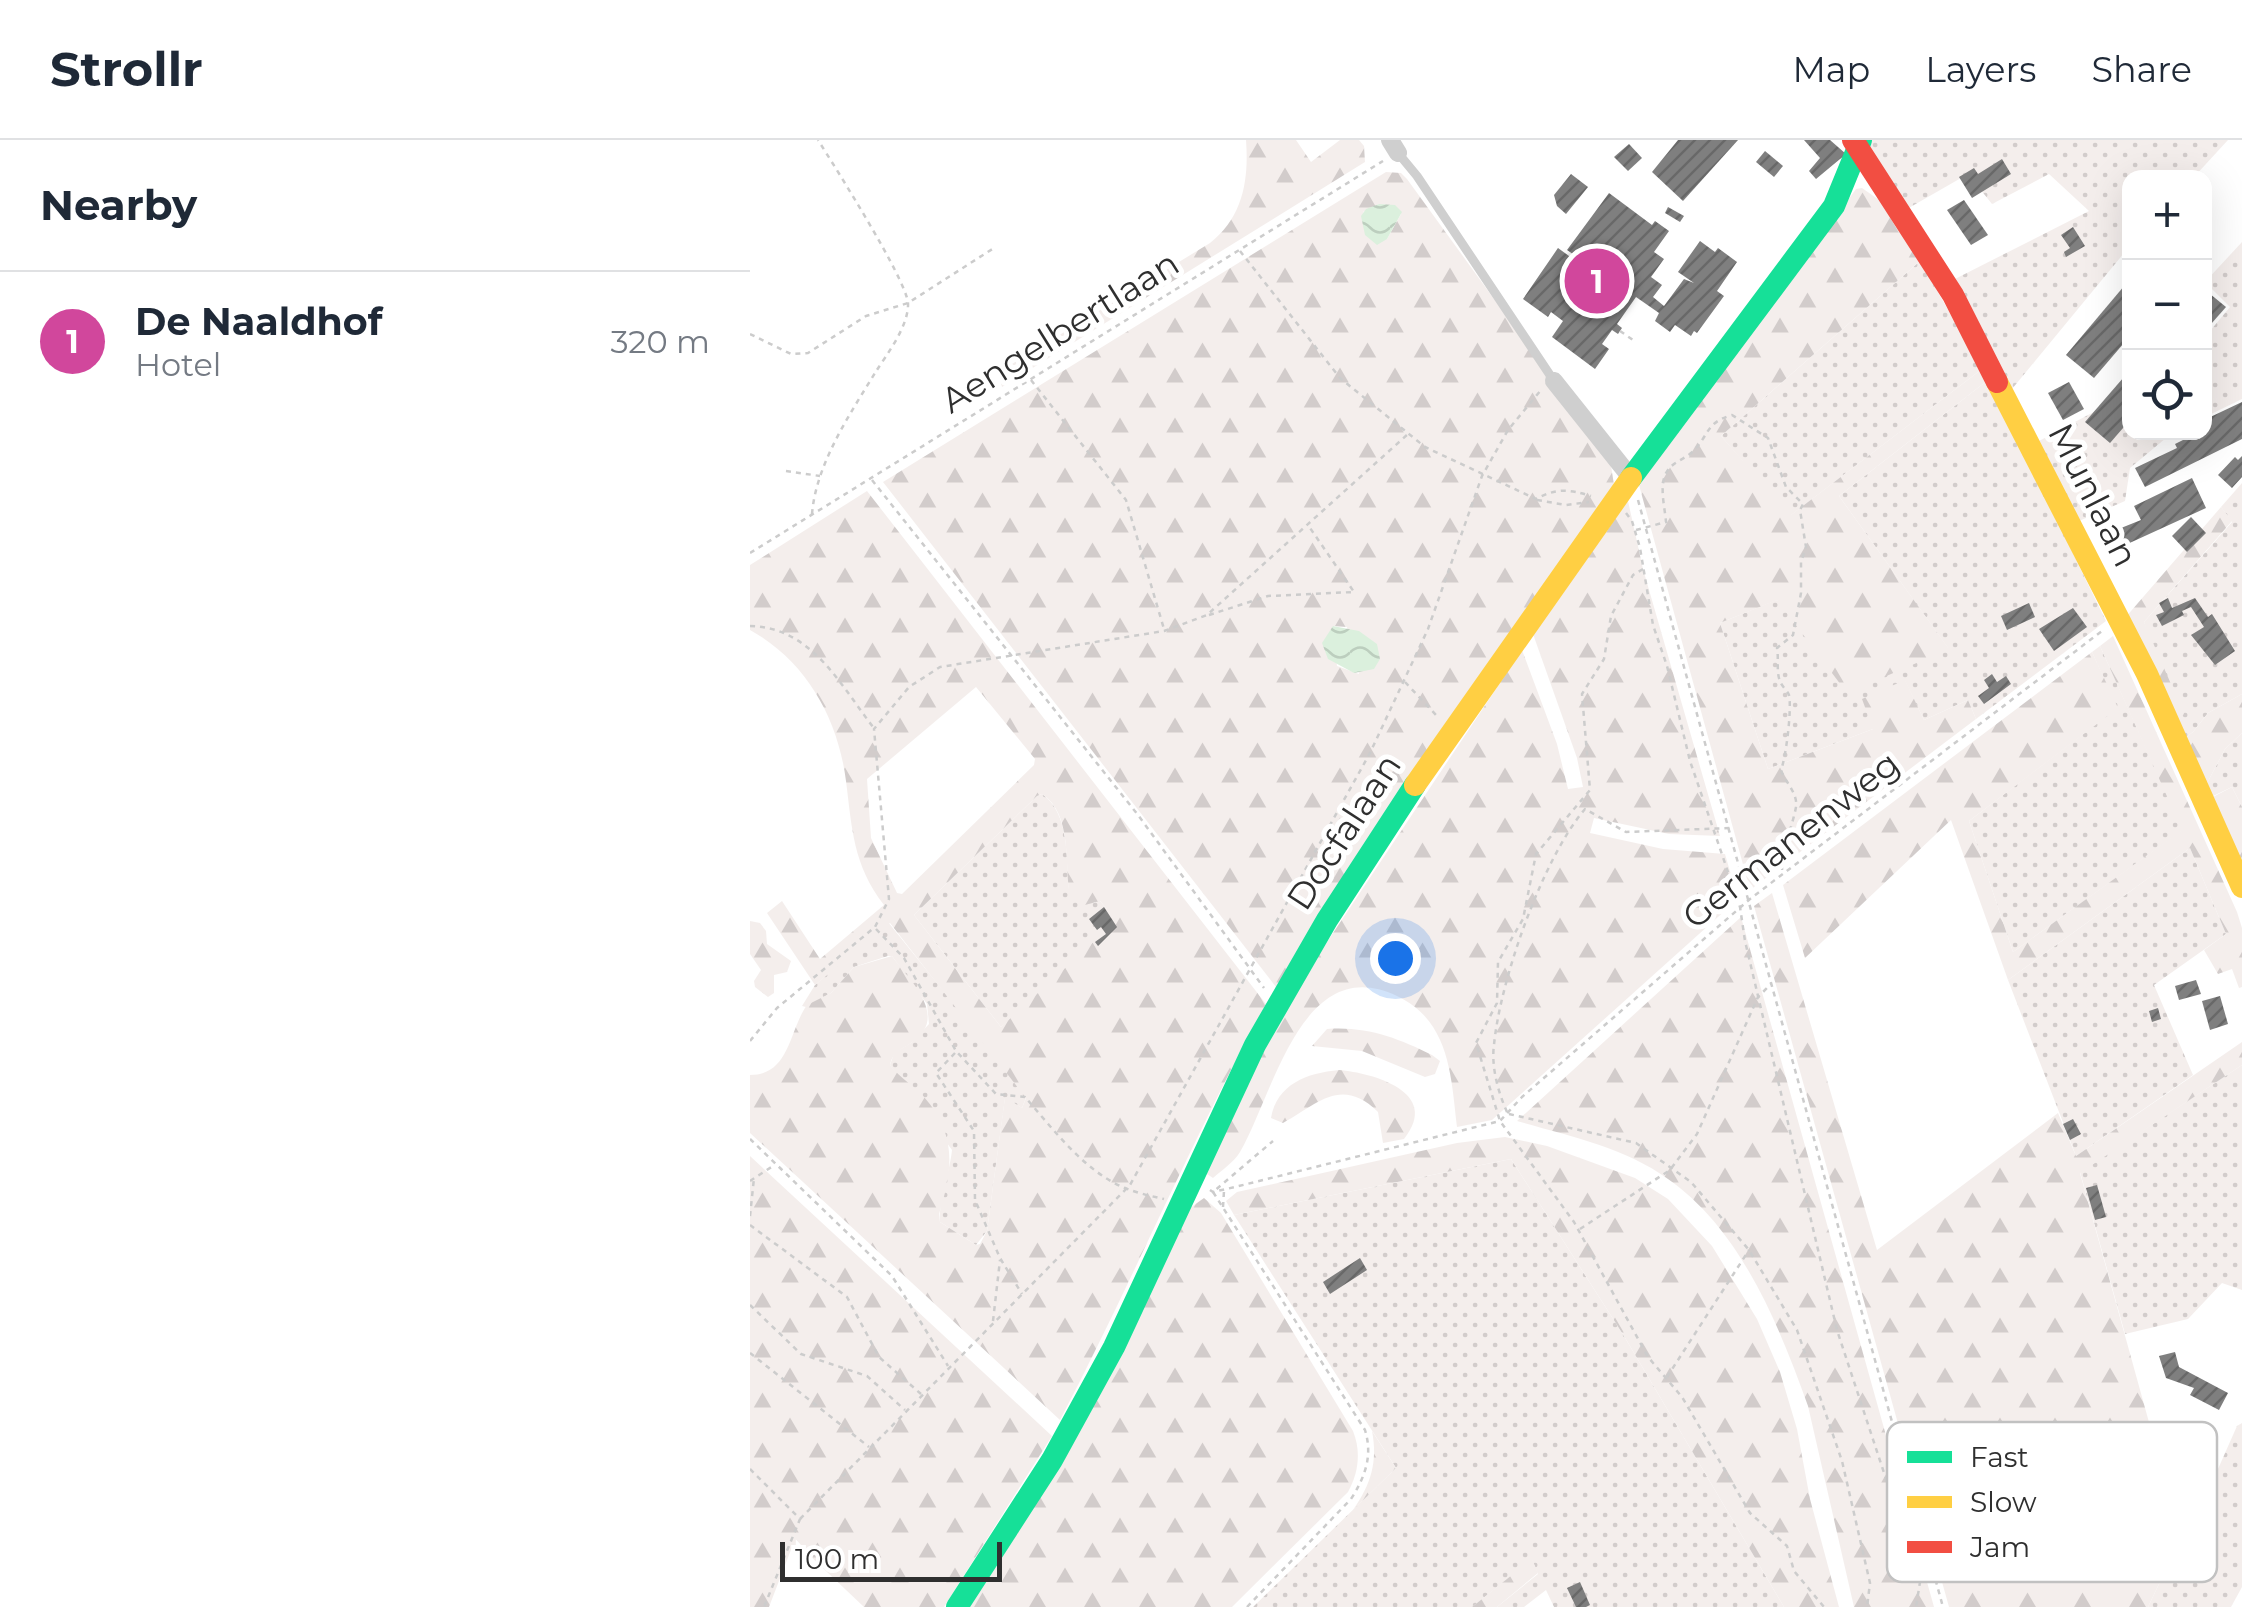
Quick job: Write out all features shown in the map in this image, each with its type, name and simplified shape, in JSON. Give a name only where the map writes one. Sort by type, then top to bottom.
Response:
[{"type":"street","name":"Docfalaan","points":[[958,1607],[1052,1460],[1114,1346],[1276,1004],[1451,730],[1613,502],[1834,206],[1858,142]]},
{"type":"street","name":"Munlaan","points":[[1858,142],[1953,296],[2147,674],[2242,887]]},
{"type":"street","points":[[1554,381],[1632,479]]},
{"type":"lane","points":[[1394,146],[1554,381]]},
{"type":"path","points":[[812,515],[821,476],[852,412],[901,329],[908,304],[896,275],[818,140]]},
{"type":"path","name":"Aengelbertlaan","points":[[750,553],[1240,250],[1394,146]]},
{"type":"path","points":[[750,334],[790,354],[808,354],[866,316],[908,304],[994,248]]},
{"type":"path","points":[[1240,250],[1340,378],[1424,447],[1536,500],[1566,505],[1597,498],[1570,490],[1550,491],[1536,500]]},
{"type":"path","points":[[1620,331],[1632,340]]},
{"type":"path","points":[[1031,380],[1126,500],[1164,631]]},
{"type":"path","points":[[764,1607],[800,1520],[1126,1189],[1370,753],[1434,614],[1482,476],[1508,430],[1539,392],[1554,381]]},
{"type":"path","points":[[1635,531],[1666,522],[1663,492],[1667,472],[1691,454],[1718,420],[1732,415],[1768,438],[1786,486],[1803,504],[1800,510],[1806,547],[1801,562],[1802,594],[1793,634],[1777,648],[1780,682],[1789,696],[1786,756],[1781,770],[1791,786],[1796,806],[1782,856],[1783,874]]},
{"type":"path","points":[[1207,615],[1408,434]]},
{"type":"path","points":[[786,471],[821,476]]},
{"type":"path","points":[[871,479],[1138,815],[1276,1004]]},
{"type":"path","points":[[1632,479],[1893,1422]]},
{"type":"path","points":[[1613,502],[1632,521],[1635,531],[1653,625],[1668,666],[1690,761],[1740,907],[1837,1330],[1887,1482]]},
{"type":"path","points":[[874,728],[909,687],[940,667],[1164,631],[1268,596],[1354,592],[1308,525]]},
{"type":"path","points":[[1644,569],[1633,575],[1611,616],[1604,659],[1582,694],[1590,790],[1536,854],[1524,919],[1498,962],[1497,1003],[1476,1044],[1500,1121],[1579,1230],[1648,1357],[1682,1396],[1750,1513],[1786,1546],[1794,1571],[1824,1607]]},
{"type":"path","name":"Germanenweg","points":[[1500,1121],[1522,1097],[1740,907],[2117,619]]},
{"type":"path","points":[[750,626],[767,626],[808,644],[874,728],[890,899],[875,928],[777,1008],[750,1041]]},
{"type":"path","points":[[1404,680],[1451,730]]},
{"type":"path","points":[[1730,828],[1626,832],[1585,809],[1569,828],[1539,890],[1508,980],[1493,1047],[1497,1078],[1507,1114],[1636,1143],[1690,1182],[1749,1250],[1797,1330],[1842,1461],[1870,1584],[1868,1607]]},
{"type":"path","points":[[875,928],[904,958],[956,1052],[996,1094],[1025,1097],[1062,1140],[1106,1178],[1126,1189],[1180,1203]]},
{"type":"path","points":[[1579,1230],[1670,1170],[1697,1134],[1758,997],[1772,983]]},
{"type":"path","points":[[956,1052],[936,1073],[974,1131],[975,1200],[1000,1258],[1022,1294]]},
{"type":"path","points":[[1213,1192],[1500,1121]]},
{"type":"path","points":[[750,1139],[892,1276],[950,1368]]},
{"type":"path","points":[[1213,1192],[1273,1140]]},
{"type":"path","points":[[750,1216],[752,1179],[775,1165]]},
{"type":"path","points":[[1192,1178],[1213,1192],[1365,1430],[1370,1446],[1364,1478],[1351,1499],[1247,1607]]},
{"type":"path","points":[[1223,1208],[1224,1190]]},
{"type":"path","points":[[750,1225],[847,1297],[879,1356],[922,1395]]},
{"type":"path","points":[[1666,1378],[1749,1250]]},
{"type":"path","points":[[993,1324],[1000,1258]]},
{"type":"path","points":[[750,1306],[801,1354],[868,1376],[906,1411]]},
{"type":"path","points":[[750,1353],[870,1448]]},
{"type":"path","points":[[750,1468],[800,1520]]},
{"type":"path","points":[[1916,1607],[1920,1582]]},
{"type":"path","points":[[1937,1582],[1944,1607]]},
{"type":"green space","points":[[1246,140],[1296,140],[1311,162],[1340,140],[1359,140],[1364,146],[1365,162],[1002,387],[999,375],[1007,367],[1221,233],[1242,197]]},
{"type":"green space","points":[[1872,140],[2228,140],[2200,170],[2122,170],[2122,255],[2012,389],[1953,280],[2089,211],[2049,174],[1992,204],[1968,174],[1907,209],[1867,153]]},
{"type":"green space","points":[[1386,172],[1401,173],[1407,179],[1610,459],[1614,485],[1276,987],[883,482]],"holes":[[[1379,204],[1401,214],[1387,239],[1363,212]],[[1333,626],[1347,627],[1359,674],[1337,666]]]},
{"type":"green space","points":[[1862,188],[1882,202],[1920,261],[1721,436],[1791,515],[1982,369],[1988,380],[1839,496],[1949,649],[1847,693],[1777,600],[1720,623],[1768,769],[1873,729],[1862,699],[1905,680],[1924,720],[1968,700],[1976,719],[1750,890],[1639,485],[1856,189]]},
{"type":"green space","points":[[2242,242],[2242,399],[2212,414],[2212,329],[2230,307],[2212,289],[2212,274]]},
{"type":"green space","points":[[1920,261],[1982,369],[1790,516],[1721,436]]},
{"type":"green space","points":[[1988,380],[2106,621],[1976,719],[1968,700],[1924,720],[1905,681],[1873,729],[1768,769],[1720,623],[1776,600],[1948,648],[1839,496]]},
{"type":"green space","points":[[2105,406],[2122,413],[2122,440],[2164,440],[2130,468],[2125,501],[2079,521],[2039,441]]},
{"type":"green space","points":[[2242,483],[2242,694],[2208,713],[2182,740],[2144,622],[2232,522],[2221,507]]},
{"type":"green space","points":[[867,491],[1266,1004],[1060,1420],[750,1133],[750,1075],[773,1068],[781,1059],[807,1005],[831,993],[854,967],[892,956],[917,988],[927,1011],[927,1022],[922,1033],[895,1054],[890,1065],[935,1111],[947,1139],[949,1167],[940,1222],[976,1245],[987,1231],[1005,1097],[1022,1108],[1026,1098],[890,923],[815,985],[767,913],[782,901],[820,959],[884,905],[860,861],[842,758],[827,714],[788,658],[750,630],[750,565]],"holes":[[[976,687],[1035,759],[1034,765],[902,894],[897,893],[871,838],[867,779]],[[1042,794],[1052,803],[1063,827],[1070,897],[1081,906],[1100,901],[1107,909],[1093,922],[1103,933],[1001,1027],[914,915]]]},
{"type":"green space","points":[[1628,501],[1643,569],[1720,836],[1669,834],[1594,818],[1590,833],[1663,849],[1725,854],[1738,899],[1492,1120],[1457,1127],[1445,1052],[1428,1020],[1415,1007],[1397,996],[1364,987],[1337,993],[1315,1010],[1296,1035],[1240,1152],[1213,1178],[1204,1172],[1274,1031],[1315,960],[1522,650],[1557,744],[1568,789],[1583,787],[1577,758],[1533,634]]},
{"type":"green space","points":[[2221,507],[2232,521],[2144,622],[2184,714],[2174,722],[2125,618]]},
{"type":"green space","points":[[2113,636],[2237,912],[2242,928],[2242,987],[2239,988],[2232,969],[2218,974],[2204,950],[2226,934],[2190,848],[2008,980],[1951,820],[1805,958],[1783,885],[2092,652],[2118,708],[1969,821],[2013,952],[2182,830],[2100,646]]},
{"type":"green space","points":[[2100,646],[2183,830],[2013,952],[1969,821],[2117,708],[2092,652]]},
{"type":"green space","points":[[2242,694],[2242,733],[2225,749],[2204,789],[2182,740],[2208,713]]},
{"type":"green space","points":[[2242,733],[2242,807],[2232,787],[2209,798],[2204,789],[2225,749]]},
{"type":"green space","points":[[2232,787],[2242,807],[2242,876],[2209,799]]},
{"type":"green space","points":[[1042,794],[1051,802],[1062,824],[1069,889],[1094,903],[1099,900],[1123,927],[1001,1027],[914,915]]},
{"type":"green space","points":[[2190,848],[2226,934],[2154,985],[2193,1075],[2076,1156],[2008,980]]},
{"type":"green space","points":[[1772,893],[1877,1250],[2058,1113],[2076,1156],[2242,1042],[2242,1065],[2080,1173],[2149,1422],[1898,1422],[1754,906]]},
{"type":"green space","points":[[1741,917],[1887,1439],[1887,1582],[1927,1582],[1934,1607],[1854,1607],[1808,1406],[1770,1312],[1737,1252],[1717,1225],[1694,1200],[1651,1168],[1595,1144],[1517,1121]]},
{"type":"green space","points":[[750,921],[760,923],[766,931],[767,944],[791,961],[787,972],[774,975],[774,993],[768,997],[755,987],[761,970],[750,954]]},
{"type":"green space","points":[[888,922],[1027,1095],[1022,1108],[1005,1098],[987,1231],[976,1245],[940,1222],[952,1150],[890,1065],[894,1053],[911,1043],[929,1024],[927,1004],[892,956],[888,956],[854,967],[831,993],[802,1006],[815,985]]},
{"type":"green space","points":[[1327,1029],[1381,1034],[1440,1061],[1435,1074],[1425,1077],[1362,1051],[1312,1046]]},
{"type":"green space","points":[[2242,1065],[2242,1290],[2222,1283],[2188,1319],[2125,1334],[2080,1172]]},
{"type":"green space","points":[[1339,1070],[1385,1081],[1409,1097],[1415,1109],[1414,1123],[1404,1139],[1383,1143],[1378,1112],[1352,1096],[1330,1097],[1283,1123],[1271,1118],[1280,1097],[1295,1082]]},
{"type":"green space","points":[[1505,1137],[1547,1146],[1635,1178],[1668,1199],[1712,1246],[1757,1319],[1780,1372],[1839,1607],[1784,1607],[1624,1336],[1511,1159],[1234,1215],[1226,1201],[1237,1192],[1457,1143]]},
{"type":"green space","points":[[750,1156],[1052,1436],[944,1607],[864,1607],[807,1553],[792,1547],[769,1607],[750,1607]]},
{"type":"green space","points":[[1511,1159],[1624,1336],[1784,1607],[1554,1607],[1546,1590],[1524,1607],[1497,1607],[1538,1574],[1532,1560],[1472,1607],[1253,1607],[1396,1468],[1234,1215]]},
{"type":"green space","points":[[1204,1198],[1221,1213],[1353,1431],[1358,1462],[1348,1492],[1232,1607],[967,1607],[1190,1208]]},
{"type":"green space","points":[[2242,1423],[2242,1587],[2231,1607],[2148,1607],[2160,1582],[2217,1582],[2217,1471],[2237,1426]]},
{"type":"green space","points":[[1372,1431],[1396,1468],[1353,1510],[1372,1472]]},
{"type":"green space","points":[[1532,1559],[1538,1573],[1497,1607],[1472,1607]]},
{"type":"green space","points":[[1942,1582],[2160,1582],[2148,1607],[1949,1607]]},
{"type":"water","points":[[1379,204],[1395,205],[1402,212],[1387,239],[1377,245],[1365,235],[1361,216],[1366,209]]},
{"type":"water","points":[[1333,626],[1359,631],[1377,644],[1380,659],[1374,669],[1354,673],[1328,659],[1322,643]]},
{"type":"building","points":[[1678,140],[1738,140],[1683,201],[1652,172]]},
{"type":"building","points":[[1804,140],[1830,140],[1846,154],[1816,179],[1809,171],[1820,158]]},
{"type":"building","points":[[1629,144],[1642,158],[1628,171],[1614,157]]},
{"type":"building","points":[[1765,151],[1783,166],[1774,177],[1756,162]]},
{"type":"building","points":[[2002,159],[2011,174],[1972,198],[1959,177],[1974,168],[1978,174]]},
{"type":"building","points":[[1571,174],[1588,187],[1566,214],[1557,206],[1554,195]]},
{"type":"building","points":[[1609,193],[1652,225],[1655,221],[1669,231],[1654,252],[1664,259],[1651,277],[1662,285],[1653,297],[1664,306],[1684,279],[1694,283],[1678,272],[1700,241],[1737,262],[1717,291],[1724,296],[1691,336],[1675,325],[1670,332],[1655,321],[1659,313],[1636,297],[1617,324],[1622,328],[1618,334],[1612,330],[1602,344],[1609,349],[1595,369],[1552,337],[1563,321],[1551,312],[1548,317],[1523,299],[1558,248],[1580,264],[1583,261],[1567,250]]},
{"type":"building","points":[[1964,200],[1988,235],[1971,245],[1947,210]]},
{"type":"building","points":[[1668,207],[1684,216],[1680,222],[1665,213]]},
{"type":"building","points":[[2073,227],[2085,246],[2066,257],[2064,252],[2070,248],[2061,235]]},
{"type":"building","points":[[2122,288],[2122,345],[2094,378],[2066,355]]},
{"type":"building","points":[[2212,296],[2226,307],[2212,323]]},
{"type":"building","points":[[2122,379],[2122,429],[2110,443],[2085,422]]},
{"type":"building","points":[[2069,382],[2084,409],[2063,420],[2048,393]]},
{"type":"building","points":[[2242,402],[2242,439],[2145,487],[2135,468],[2177,448],[2175,444],[2183,440],[2212,440],[2212,416]]},
{"type":"building","points":[[2242,456],[2242,477],[2232,488],[2218,475],[2235,457],[2238,460]]},
{"type":"building","points":[[2192,478],[2206,508],[2123,546],[2116,530],[2141,520],[2134,506]]},
{"type":"building","points":[[2191,517],[2206,533],[2187,552],[2172,536]]},
{"type":"building","points":[[2168,598],[2172,608],[2195,598],[2208,617],[2212,614],[2235,651],[2215,665],[2191,635],[2204,627],[2191,607],[2162,626],[2156,615],[2164,612],[2159,603]]},
{"type":"building","points":[[2029,603],[2035,617],[2007,630],[2001,616]]},
{"type":"building","points":[[2073,608],[2087,627],[2054,651],[2039,629]]},
{"type":"building","points":[[1992,674],[1997,682],[2006,676],[2011,684],[1984,704],[1978,696],[1989,688],[1984,680]]},
{"type":"building","points":[[1104,907],[1117,927],[1098,946],[1095,942],[1106,934],[1089,919]]},
{"type":"building","points":[[2196,980],[2201,994],[2179,1000],[2175,986]]},
{"type":"building","points":[[2220,996],[2228,1024],[2210,1030],[2202,1001]]},
{"type":"building","points":[[2158,1008],[2161,1019],[2152,1022],[2149,1011]]},
{"type":"building","points":[[2073,1119],[2081,1134],[2070,1140],[2063,1124]]},
{"type":"building","points":[[2097,1185],[2106,1217],[2095,1220],[2086,1188]]},
{"type":"building","points":[[1360,1258],[1367,1270],[1330,1294],[1323,1282]]},
{"type":"building","points":[[2175,1352],[2179,1367],[2228,1393],[2219,1410],[2190,1395],[2194,1388],[2166,1378],[2159,1356]]},
{"type":"building","points":[[1580,1582],[1590,1605],[1586,1607],[1576,1607],[1567,1588]]},
{"type":"traffic: fast","points":[[1631,478],[1834,206],[1861,140]]},
{"type":"traffic: fast","points":[[957,1607],[1052,1460],[1114,1347],[1255,1045],[1327,920],[1415,785]]},
{"type":"traffic: slow","points":[[1997,382],[2147,674],[2242,887]]},
{"type":"traffic: slow","points":[[1415,785],[1631,478]]},
{"type":"traffic: jam","points":[[1853,140],[1953,295],[1997,382]]},
{"type":"place","name":"De Naaldhof","points":[[1597,281]]}]
